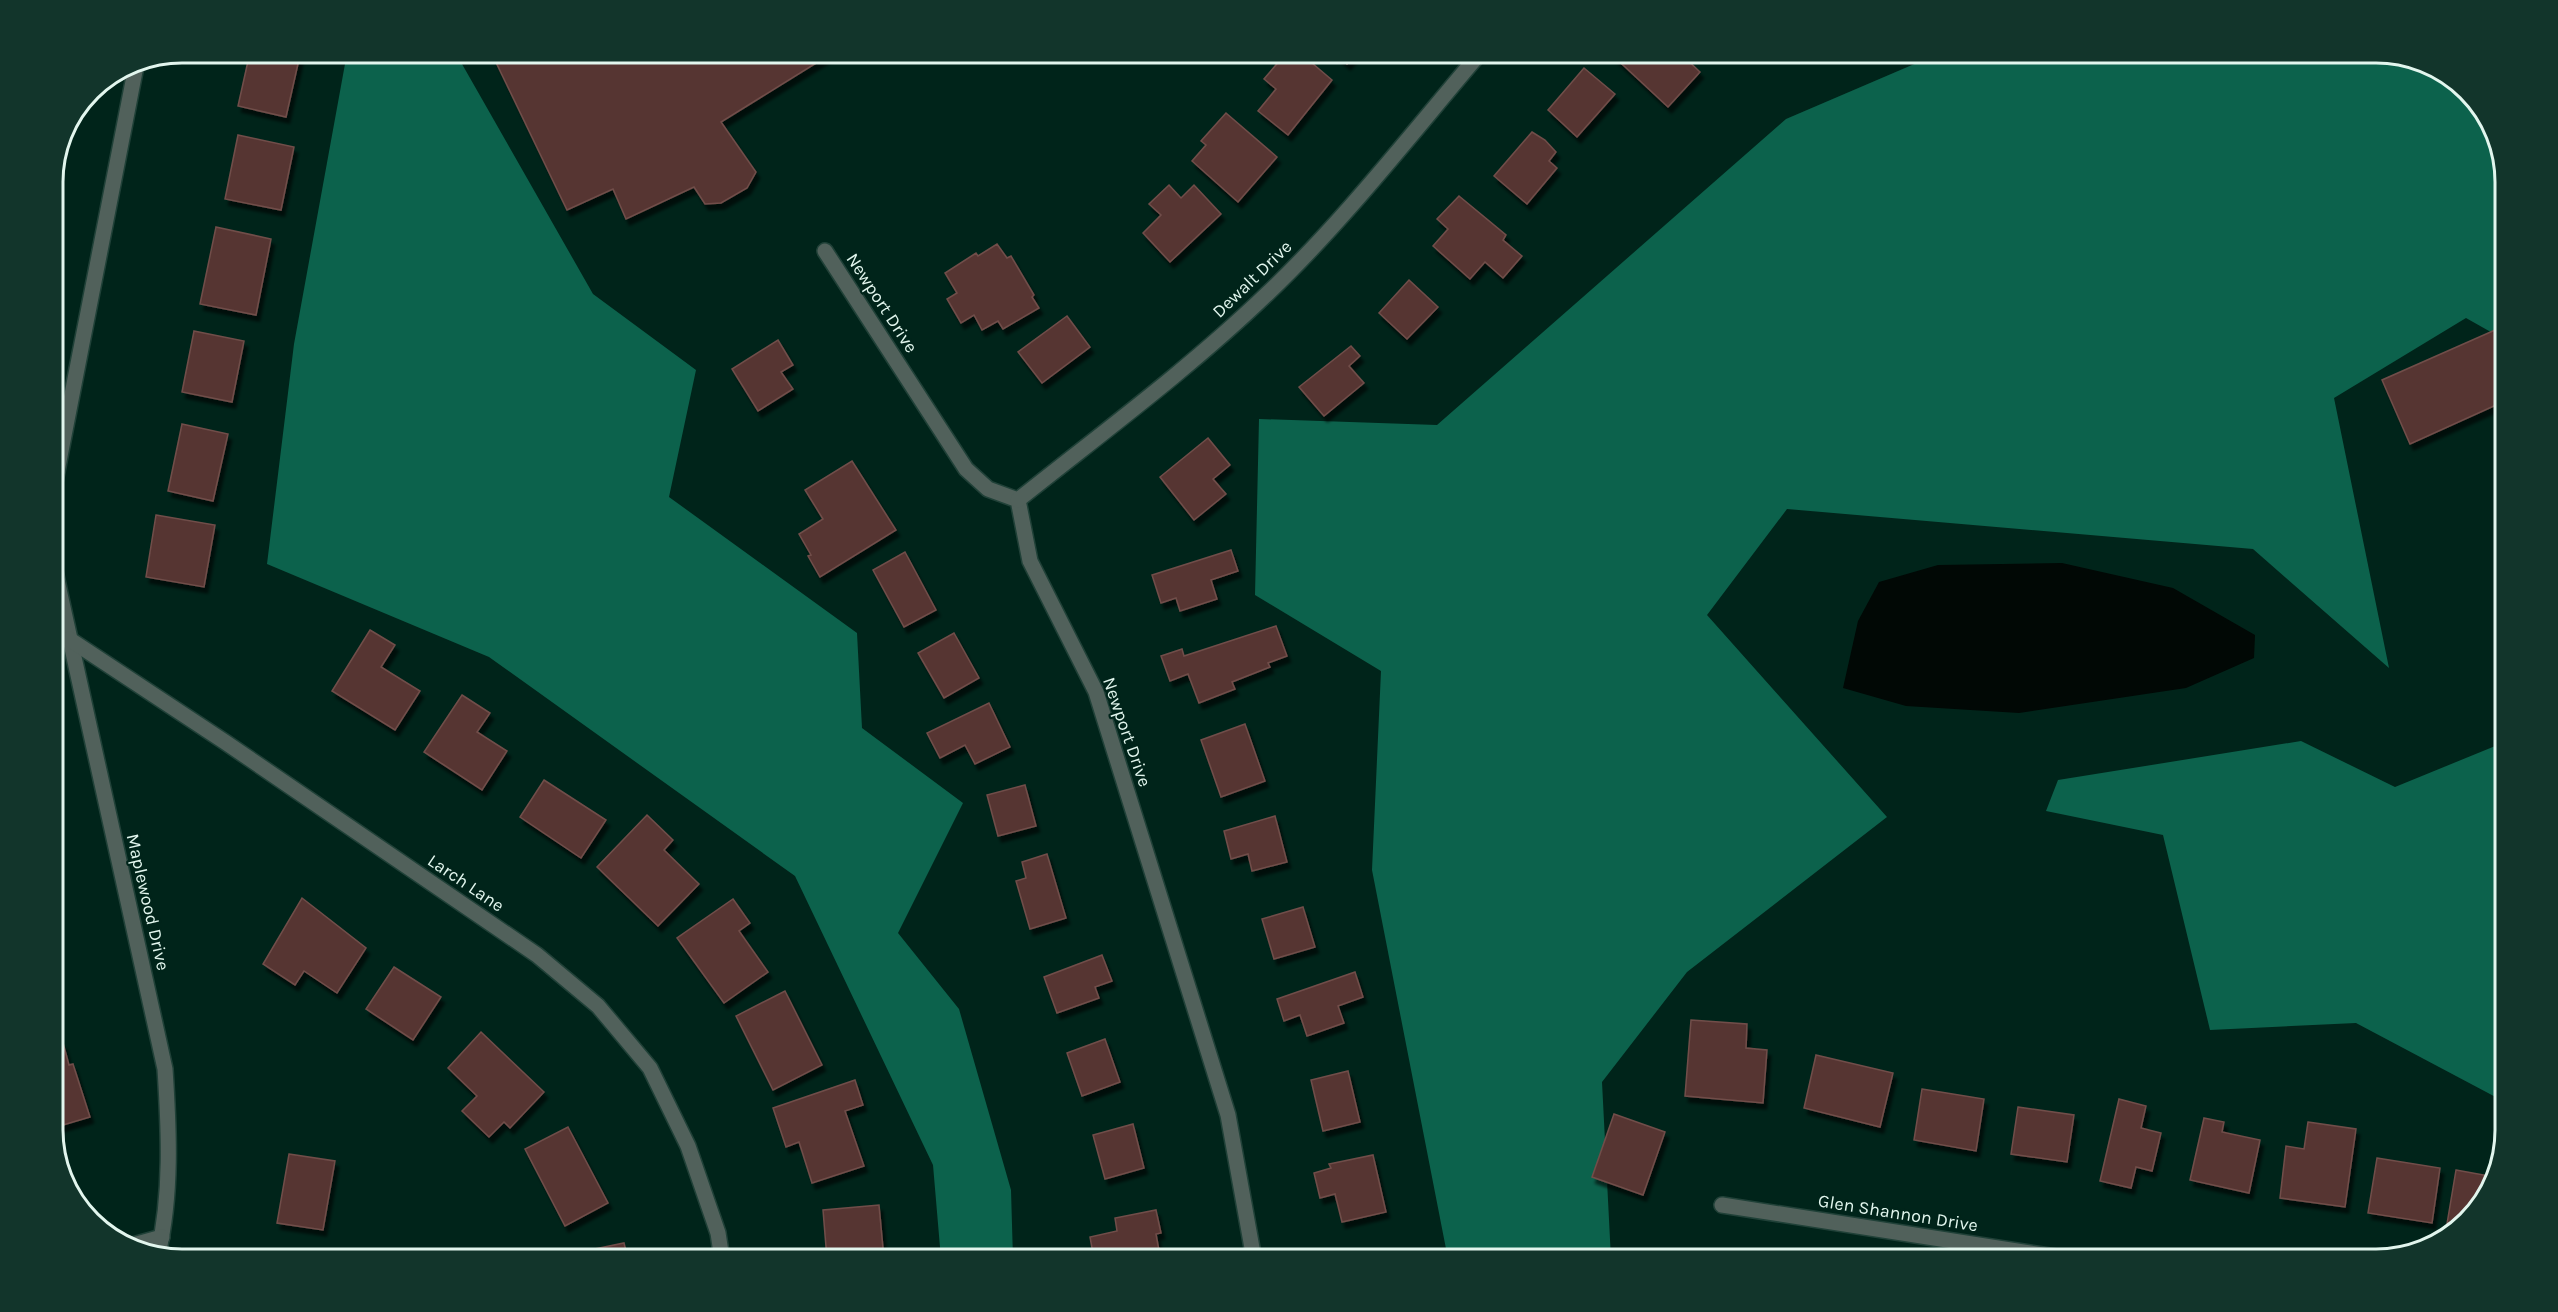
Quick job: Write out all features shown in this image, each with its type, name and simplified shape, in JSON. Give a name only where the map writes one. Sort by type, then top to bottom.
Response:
[{"type":"street","name":"Dewalt Drive","points":[[1018,500],[1188,365],[1268,293],[1340,217],[1472,63]]},
{"type":"street","points":[[63,441],[135,73]]},
{"type":"street","name":"Newport Drive","points":[[825,251],[966,469],[988,489],[1018,500],[1030,561],[1096,692],[1228,1115],[1252,1249]]},
{"type":"street","name":"Maplewood Drive","points":[[63,610],[165,1069],[169,1142],[160,1247]]},
{"type":"street","name":"Larch Lane","points":[[69,639],[225,742],[537,955],[598,1006],[650,1068],[688,1146],[718,1233],[720,1249]]},
{"type":"street","name":"Glen Shannon Drive","points":[[1722,1205],[2000,1249]]},
{"type":"street","points":[[142,1243],[162,1237]]},
{"type":"green space","points":[[345,63],[461,63],[593,294],[696,370],[669,497],[857,633],[862,728],[963,803],[898,933],[959,1009],[1011,1190],[1013,1249],[940,1249],[933,1165],[795,876],[489,657],[267,564],[294,344]]},
{"type":"green space","points":[[1917,63],[2376,63],[2407,67],[2429,75],[2455,92],[2475,116],[2489,143],[2495,174],[2495,334],[2466,318],[2334,398],[2389,668],[2253,549],[1787,509],[1707,615],[1887,817],[1687,972],[1602,1082],[1610,1249],[1446,1249],[1372,870],[1381,671],[1255,595],[1259,419],[1437,425],[1786,119]]},
{"type":"green space","points":[[2301,741],[2395,787],[2495,746],[2495,1097],[2356,1023],[2210,1030],[2163,835],[2046,811],[2058,780]]},
{"type":"shaded area","points":[[2062,563],[2173,588],[2255,635],[2254,658],[2186,688],[2019,713],[1906,706],[1843,688],[1858,621],[1879,582],[1938,565]]},
{"type":"building","points":[[248,63],[298,63],[286,117],[238,106]]},
{"type":"building","points":[[496,63],[816,63],[721,122],[756,172],[747,188],[721,203],[705,204],[694,187],[626,219],[613,189],[567,210]]},
{"type":"building","points":[[1278,63],[1312,63],[1332,80],[1288,135],[1258,111],[1276,89],[1264,79]]},
{"type":"building","points":[[1621,63],[1691,63],[1700,72],[1668,107]]},
{"type":"building","points":[[1584,68],[1615,94],[1577,137],[1548,110]]},
{"type":"building","points":[[1226,113],[1277,157],[1238,202],[1192,161],[1206,145],[1201,141]]},
{"type":"building","points":[[1532,132],[1545,140],[1556,152],[1549,161],[1557,168],[1527,204],[1494,176]]},
{"type":"building","points":[[238,135],[294,147],[281,210],[225,199]]},
{"type":"building","points":[[1169,185],[1181,198],[1194,185],[1221,214],[1170,262],[1143,233],[1161,215],[1149,204]]},
{"type":"building","points":[[1459,196],[1506,235],[1503,240],[1522,256],[1503,278],[1485,262],[1470,279],[1433,246],[1448,229],[1437,219]]},
{"type":"building","points":[[216,227],[271,239],[256,315],[200,304]]},
{"type":"building","points":[[997,244],[1007,258],[1011,256],[1039,308],[1003,329],[998,321],[982,330],[974,315],[961,323],[947,299],[957,293],[945,273],[976,253],[978,256]]},
{"type":"building","points":[[1409,280],[1438,307],[1407,339],[1379,313]]},
{"type":"building","points":[[1067,316],[1090,347],[1042,383],[1018,352]]},
{"type":"building","points":[[2495,330],[2495,406],[2410,444],[2382,380]]},
{"type":"building","points":[[194,331],[244,341],[232,402],[182,392]]},
{"type":"building","points":[[778,340],[793,365],[781,372],[793,389],[758,411],[732,369]]},
{"type":"building","points":[[1351,346],[1360,356],[1349,366],[1364,383],[1324,416],[1299,387]]},
{"type":"building","points":[[182,424],[228,434],[213,501],[168,491]]},
{"type":"building","points":[[1208,438],[1230,465],[1213,479],[1226,494],[1194,520],[1160,477]]},
{"type":"building","points":[[852,461],[896,530],[820,577],[799,534],[823,519],[805,490]]},
{"type":"building","points":[[156,515],[215,525],[204,587],[146,577]]},
{"type":"building","points":[[1231,550],[1238,571],[1211,580],[1217,599],[1180,611],[1176,598],[1161,603],[1152,575]]},
{"type":"building","points":[[905,552],[936,610],[904,627],[873,570]]},
{"type":"building","points":[[1276,626],[1287,656],[1268,663],[1270,667],[1232,682],[1235,689],[1199,703],[1188,674],[1170,681],[1161,656],[1182,649],[1184,656]]},
{"type":"building","points":[[370,630],[395,645],[381,667],[420,691],[395,730],[332,691]]},
{"type":"building","points":[[954,633],[979,678],[944,698],[918,653]]},
{"type":"building","points":[[462,695],[490,713],[477,732],[507,751],[482,790],[424,752]]},
{"type":"building","points":[[989,703],[1010,747],[975,764],[965,745],[940,758],[927,733]]},
{"type":"building","points":[[1245,724],[1265,781],[1221,797],[1201,740]]},
{"type":"building","points":[[544,780],[606,820],[581,858],[520,817]]},
{"type":"building","points":[[1025,785],[1036,826],[998,836],[987,795]]},
{"type":"building","points":[[647,815],[673,840],[664,850],[699,884],[658,926],[597,867]]},
{"type":"building","points":[[1275,816],[1287,862],[1252,871],[1248,854],[1231,859],[1224,831]]},
{"type":"building","points":[[1047,854],[1066,918],[1030,929],[1016,881],[1026,878],[1022,862]]},
{"type":"building","points":[[302,898],[366,948],[337,993],[304,971],[295,985],[263,964]]},
{"type":"building","points":[[733,899],[750,923],[739,931],[768,972],[724,1003],[677,938]]},
{"type":"building","points":[[1303,907],[1315,947],[1274,959],[1262,919]]},
{"type":"building","points":[[1102,955],[1112,981],[1095,987],[1099,998],[1057,1013],[1044,977]]},
{"type":"building","points":[[394,967],[441,997],[413,1040],[366,1009]]},
{"type":"building","points":[[1355,972],[1363,997],[1338,1006],[1344,1023],[1307,1036],[1300,1015],[1284,1021],[1277,999]]},
{"type":"building","points":[[785,991],[822,1065],[773,1090],[736,1016]]},
{"type":"building","points":[[1691,1020],[1747,1024],[1746,1048],[1767,1050],[1763,1103],[1685,1096]]},
{"type":"building","points":[[481,1032],[544,1092],[510,1128],[504,1122],[489,1137],[462,1111],[477,1096],[448,1068]]},
{"type":"building","points":[[1105,1039],[1120,1082],[1082,1096],[1067,1053]]},
{"type":"building","points":[[63,1043],[69,1065],[73,1064],[90,1117],[63,1125]]},
{"type":"building","points":[[1816,1055],[1893,1073],[1880,1127],[1804,1108]]},
{"type":"building","points":[[1348,1071],[1360,1122],[1323,1131],[1311,1080]]},
{"type":"building","points":[[855,1080],[863,1105],[845,1111],[864,1166],[812,1183],[799,1142],[786,1147],[773,1108]]},
{"type":"building","points":[[1922,1089],[1984,1099],[1976,1151],[1914,1140]]},
{"type":"building","points":[[2119,1099],[2146,1106],[2141,1128],[2161,1133],[2152,1171],[2136,1167],[2131,1188],[2100,1181]]},
{"type":"building","points":[[2018,1107],[2074,1115],[2067,1162],[2011,1154]]},
{"type":"building","points":[[1614,1114],[1665,1132],[1643,1195],[1592,1177]]},
{"type":"building","points":[[2204,1118],[2224,1122],[2222,1132],[2260,1140],[2249,1193],[2190,1180]]},
{"type":"building","points":[[2308,1122],[2356,1129],[2345,1207],[2280,1198],[2286,1146],[2304,1149]]},
{"type":"building","points":[[1133,1124],[1144,1168],[1105,1179],[1093,1135]]},
{"type":"building","points":[[568,1127],[608,1203],[565,1226],[525,1149]]},
{"type":"building","points":[[289,1154],[335,1161],[323,1230],[277,1223]]},
{"type":"building","points":[[1373,1155],[1386,1212],[1342,1222],[1335,1194],[1320,1198],[1314,1173],[1331,1168],[1329,1164]]},
{"type":"building","points":[[2377,1158],[2440,1168],[2432,1223],[2368,1213]]},
{"type":"building","points":[[2456,1170],[2486,1175],[2470,1203],[2447,1224]]},
{"type":"building","points":[[879,1205],[883,1249],[826,1249],[823,1210]]},
{"type":"building","points":[[1156,1210],[1161,1233],[1156,1234],[1159,1249],[1092,1249],[1090,1237],[1117,1231],[1115,1218]]},
{"type":"building","points":[[624,1243],[626,1249],[595,1249]]}]
